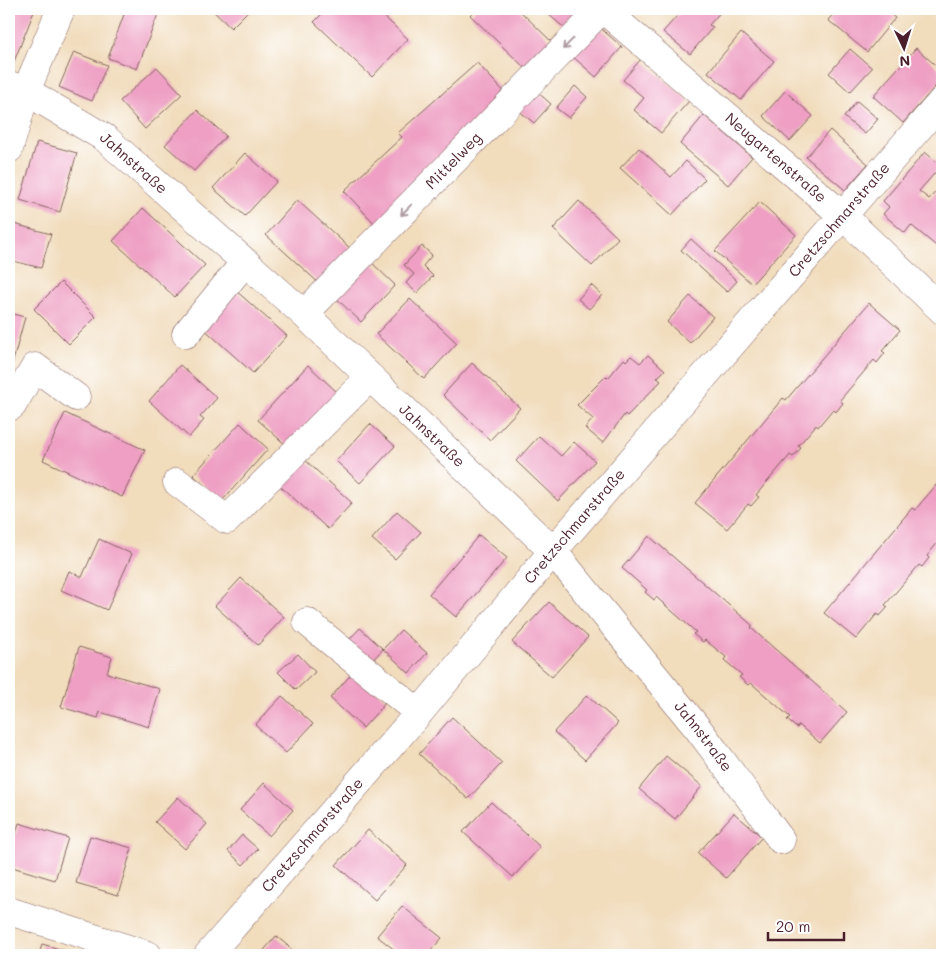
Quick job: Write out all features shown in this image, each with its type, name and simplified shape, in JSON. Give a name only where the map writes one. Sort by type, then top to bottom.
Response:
[{"type":"street","points":[[9,149],[17,88],[61,9]]},
{"type":"street","name":"Neugartenstraße","points":[[603,9],[842,215],[942,310]]},
{"type":"street","name":"Mittelweg","points":[[304,314],[603,9]]},
{"type":"street","name":"Jahnstraße","points":[[17,88],[105,138],[304,314],[553,551],[699,730],[781,840]]},
{"type":"street","name":"Cretzschmarstraße","points":[[208,955],[419,713],[553,551],[942,100]]},
{"type":"street","points":[[186,334],[245,262]]},
{"type":"street","points":[[9,405],[12,406],[35,366],[76,397]]},
{"type":"street","points":[[177,482],[227,520],[370,377]]},
{"type":"street","points":[[307,622],[419,713]]},
{"type":"street","points":[[9,911],[148,955]]},
{"type":"building","points":[[9,9],[35,9],[13,64],[9,62]]},
{"type":"building","points":[[126,9],[144,9],[158,14],[137,69],[108,58]]},
{"type":"building","points":[[211,9],[250,9],[231,28]]},
{"type":"building","points":[[327,9],[376,9],[408,39],[372,77],[314,22]]},
{"type":"building","points":[[476,9],[518,9],[555,45],[529,72],[470,15]]},
{"type":"building","points":[[542,9],[577,9],[583,14],[568,31]]},
{"type":"building","points":[[683,9],[693,11],[694,9],[723,9],[709,25],[713,27],[690,54],[663,32]]},
{"type":"building","points":[[838,9],[884,9],[895,18],[867,52],[828,20]]},
{"type":"building","points":[[597,25],[622,47],[596,77],[571,55]]},
{"type":"building","points":[[741,33],[774,61],[741,100],[708,72]]},
{"type":"building","points":[[916,48],[942,71],[942,79],[903,123],[873,96]]},
{"type":"building","points":[[850,49],[872,68],[850,92],[829,73]]},
{"type":"building","points":[[74,52],[107,65],[92,101],[59,87]]},
{"type":"building","points":[[641,59],[689,101],[661,133],[634,110],[644,98],[623,80]]},
{"type":"building","points":[[477,63],[509,97],[376,225],[344,191],[402,137],[398,133]]},
{"type":"building","points":[[157,67],[182,94],[145,129],[120,101]]},
{"type":"building","points":[[575,86],[587,97],[569,118],[556,108]]},
{"type":"building","points":[[535,90],[551,104],[534,123],[518,110]]},
{"type":"building","points":[[785,91],[813,116],[790,141],[763,116]]},
{"type":"building","points":[[857,101],[878,119],[865,134],[844,117]]},
{"type":"building","points":[[197,110],[226,136],[194,171],[165,145]]},
{"type":"building","points":[[704,115],[752,157],[728,185],[680,144]]},
{"type":"building","points":[[830,130],[868,164],[845,190],[806,157]]},
{"type":"building","points":[[37,142],[77,153],[60,212],[20,200]]},
{"type":"building","points":[[639,148],[671,177],[686,161],[705,179],[672,215],[620,168]]},
{"type":"building","points":[[925,152],[941,166],[919,191],[929,199],[942,185],[941,250],[911,225],[905,233],[883,214],[889,207],[883,201]]},
{"type":"building","points":[[245,153],[277,181],[245,216],[213,188]]},
{"type":"building","points":[[297,200],[352,250],[321,285],[266,235]]},
{"type":"building","points":[[579,201],[618,238],[592,266],[553,229]]},
{"type":"building","points":[[760,202],[796,235],[752,284],[715,251]]},
{"type":"building","points":[[143,208],[205,265],[175,297],[113,241]]},
{"type":"building","points":[[14,224],[51,234],[41,268],[9,260],[9,242]]},
{"type":"building","points":[[691,239],[737,281],[727,292],[681,250]]},
{"type":"building","points":[[422,246],[432,255],[423,266],[433,276],[417,293],[406,283],[414,274],[404,265]]},
{"type":"building","points":[[369,260],[395,285],[361,322],[335,297]]},
{"type":"building","points":[[61,282],[96,317],[69,344],[34,309]]},
{"type":"building","points":[[591,285],[602,295],[589,309],[578,299]]},
{"type":"building","points":[[234,289],[287,336],[253,373],[201,326]]},
{"type":"building","points":[[690,296],[713,317],[690,343],[667,322]]},
{"type":"building","points":[[410,299],[457,343],[424,379],[376,334]]},
{"type":"building","points":[[869,303],[900,330],[882,351],[885,353],[877,363],[874,360],[840,400],[843,403],[836,412],[833,409],[818,427],[816,425],[798,446],[801,448],[793,457],[790,455],[756,495],[759,497],[751,506],[748,504],[727,529],[695,503],[783,398],[786,400]]},
{"type":"building","points":[[9,313],[25,317],[9,376]]},
{"type":"building","points":[[648,355],[665,370],[657,378],[661,381],[627,416],[625,414],[603,443],[585,428],[593,419],[577,405],[606,376],[608,378],[624,359],[626,361],[631,356],[640,363]]},
{"type":"building","points":[[472,363],[520,408],[490,440],[443,395]]},
{"type":"building","points":[[180,365],[217,398],[200,417],[204,420],[189,437],[149,401]]},
{"type":"building","points":[[308,365],[337,392],[288,447],[258,420]]},
{"type":"building","points":[[65,413],[145,450],[122,497],[43,460]]},
{"type":"building","points":[[240,423],[268,449],[222,501],[193,475]]},
{"type":"building","points":[[370,424],[395,446],[360,483],[336,461]]},
{"type":"building","points":[[539,436],[561,456],[574,442],[595,461],[558,501],[516,461]]},
{"type":"building","points":[[304,459],[352,503],[328,529],[280,486]]},
{"type":"building","points":[[942,478],[942,537],[927,556],[929,558],[922,567],[919,565],[885,605],[888,607],[880,616],[877,614],[856,639],[824,613],[912,508],[915,510]]},
{"type":"building","points":[[397,511],[421,532],[395,559],[372,539]]},
{"type":"building","points":[[479,535],[507,558],[456,617],[429,594]]},
{"type":"building","points":[[649,536],[753,626],[751,628],[847,712],[820,743],[799,725],[797,728],[787,720],[790,717],[751,683],[748,685],[739,677],[742,675],[724,660],[726,657],[705,640],[703,642],[693,634],[696,632],[656,597],[654,600],[645,592],[647,590],[622,568]]},
{"type":"building","points":[[99,539],[132,554],[107,610],[61,590],[69,571],[82,577]]},
{"type":"building","points":[[241,578],[284,617],[258,645],[215,606]]},
{"type":"building","points":[[549,602],[588,637],[552,677],[512,642]]},
{"type":"building","points":[[360,628],[383,649],[369,664],[346,643]]},
{"type":"building","points":[[401,630],[427,653],[409,673],[383,649]]},
{"type":"building","points":[[79,647],[112,657],[107,673],[160,689],[149,727],[100,712],[98,718],[61,707]]},
{"type":"building","points":[[298,654],[315,672],[296,690],[278,672]]},
{"type":"building","points":[[354,671],[387,701],[363,728],[330,698]]},
{"type":"building","points":[[587,695],[618,723],[585,760],[554,732]]},
{"type":"building","points":[[282,696],[313,724],[286,753],[255,725]]},
{"type":"building","points":[[452,717],[502,763],[468,799],[419,754]]},
{"type":"building","points":[[666,756],[702,786],[675,819],[639,789]]},
{"type":"building","points":[[264,783],[293,810],[269,836],[240,810]]},
{"type":"building","points":[[178,797],[207,824],[185,849],[155,822]]},
{"type":"building","points":[[491,802],[540,847],[513,877],[463,832]]},
{"type":"building","points":[[734,813],[762,837],[726,878],[698,853]]},
{"type":"building","points":[[19,823],[68,838],[55,880],[9,866],[9,856]]},
{"type":"building","points":[[368,830],[407,865],[375,900],[336,865]]},
{"type":"building","points":[[242,835],[258,849],[243,865],[228,851]]},
{"type":"building","points":[[90,836],[132,848],[118,895],[76,883]]},
{"type":"building","points":[[402,906],[442,938],[427,955],[401,955],[377,936]]},
{"type":"building","points":[[276,936],[299,955],[260,955]]},
{"type":"building","points":[[42,944],[81,955],[39,955]]}]
